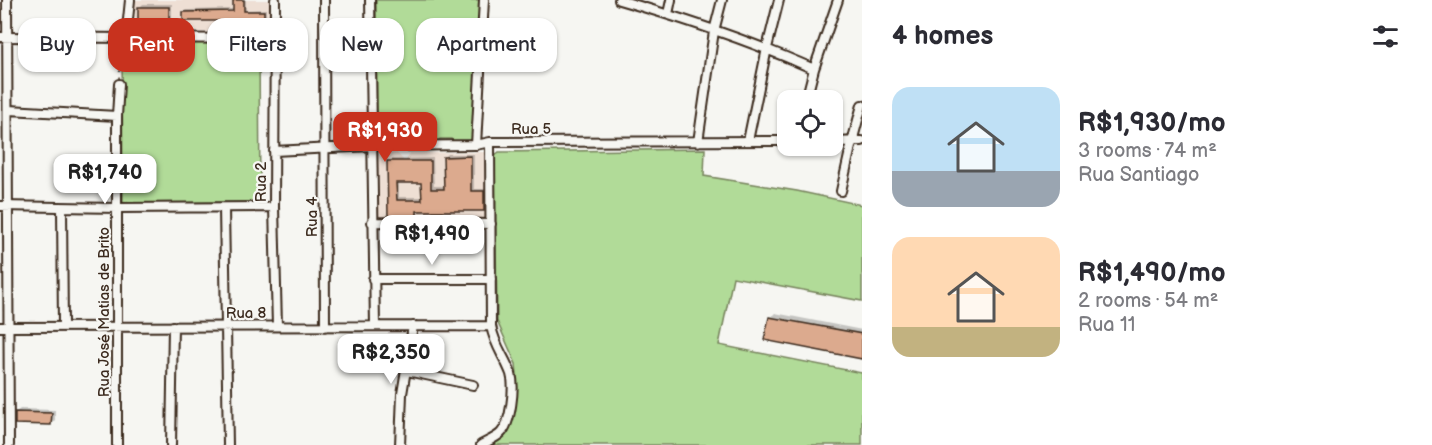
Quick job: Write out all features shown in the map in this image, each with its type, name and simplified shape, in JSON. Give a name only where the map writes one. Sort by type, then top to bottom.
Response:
[{"type":"street","points":[[7,0],[3,37],[9,110],[3,206],[4,327],[9,445]]},
{"type":"street","points":[[128,18],[130,0]]},
{"type":"street","name":"Rua 2","points":[[275,0],[275,18]]},
{"type":"street","name":"Rua 4","points":[[324,0],[325,327]]},
{"type":"street","points":[[370,0],[375,326]]},
{"type":"street","points":[[476,145],[484,0]]},
{"type":"street","points":[[619,0],[767,48],[814,69]]},
{"type":"street","points":[[668,14],[671,0]]},
{"type":"street","points":[[698,142],[714,31],[722,0]]},
{"type":"street","points":[[748,141],[779,0]]},
{"type":"street","points":[[809,90],[838,0]]},
{"type":"street","points":[[3,37],[108,39]]},
{"type":"street","name":"Rua 2","points":[[274,72],[277,326]]},
{"type":"street","name":"Rua José Matias de Brito","points":[[117,445],[117,116],[119,84]]},
{"type":"street","points":[[841,191],[862,105]]},
{"type":"street","points":[[9,110],[117,116]]},
{"type":"street","name":"Rua 5","points":[[274,151],[372,146],[476,145],[490,142],[777,141]]},
{"type":"street","points":[[843,142],[862,141]]},
{"type":"street","points":[[481,445],[504,430],[512,396],[511,375],[497,350],[491,326],[490,142]]},
{"type":"street","points":[[3,206],[274,207]]},
{"type":"street","points":[[62,208],[63,327]]},
{"type":"street","points":[[224,208],[228,445]]},
{"type":"street","points":[[372,222],[491,224]]},
{"type":"street","points":[[374,279],[491,279]]},
{"type":"street","points":[[400,445],[400,417],[413,326]]},
{"type":"street","name":"Rua 8","points":[[4,327],[491,326]]},
{"type":"street","points":[[171,445],[172,327]]},
{"type":"street","points":[[407,371],[472,385]]},
{"type":"path","points":[[119,84],[120,72]]},
{"type":"shaded area","points":[[135,0],[273,0],[273,18],[207,18],[207,32],[195,32],[195,18],[135,18]]},
{"type":"shaded area","points":[[485,152],[485,219],[379,220],[378,153],[397,153],[406,161],[410,153]]},
{"type":"green space","points":[[376,0],[483,0],[482,18],[416,18],[416,72],[478,72],[474,142],[454,144],[451,139],[440,139],[436,144],[426,144],[423,140],[406,140],[403,145],[377,143],[377,72],[404,72],[404,18],[376,18]]},
{"type":"green space","points":[[195,43],[207,43],[207,72],[259,72],[260,202],[123,203],[122,72],[195,72]]},
{"type":"green space","points":[[705,149],[704,176],[797,191],[862,205],[862,301],[733,277],[719,345],[862,373],[862,445],[491,445],[510,427],[516,406],[517,374],[516,364],[497,321],[495,155],[499,152]]},
{"type":"building","points":[[233,0],[244,0],[244,11],[264,11],[264,18],[207,18],[207,21],[195,21],[195,18],[183,18],[183,12],[233,11]]},
{"type":"building","points":[[138,7],[169,7],[169,18],[138,18]]},
{"type":"building","points":[[471,156],[471,191],[484,191],[484,211],[417,211],[417,217],[388,216],[387,161],[431,161],[431,189],[444,189],[443,157]],"holes":[[[396,183],[421,183],[422,200],[397,200]]]},
{"type":"building","points":[[769,317],[862,334],[862,359],[764,340]]},
{"type":"building","points":[[15,412],[52,413],[51,425],[15,424]]}]
